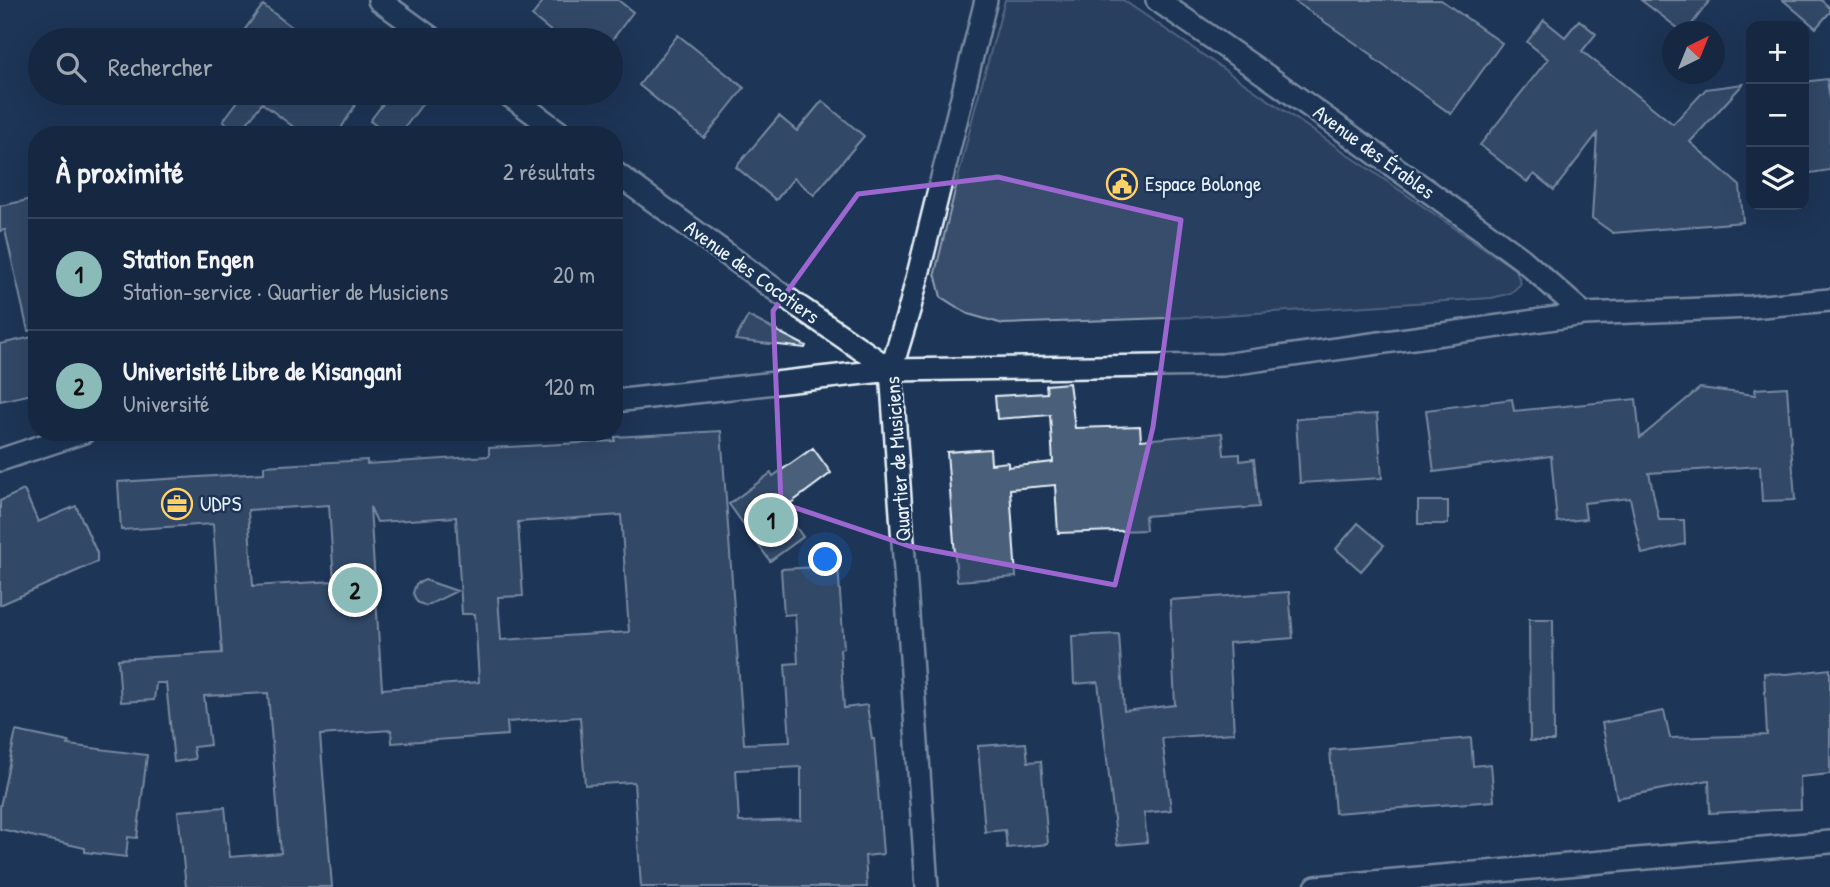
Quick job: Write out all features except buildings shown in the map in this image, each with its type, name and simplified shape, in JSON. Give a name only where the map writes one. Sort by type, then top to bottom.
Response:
[{"type":"street","points":[[379,0],[418,28]]},
{"type":"street","name":"Quartier de Musiciens","points":[[927,887],[891,370],[910,307],[986,0]]},
{"type":"street","name":"Avenue des Érables","points":[[1157,0],[1494,238],[1584,314]]},
{"type":"street","points":[[522,105],[551,126]]},
{"type":"street","name":"Avenue des Cocotiers","points":[[623,179],[794,304],[891,370]]},
{"type":"street","points":[[623,400],[891,370],[1223,365],[1584,314],[1751,307],[1830,300]]},
{"type":"street","points":[[0,460],[57,441]]},
{"type":"street","points":[[1316,887],[1830,842]]},
{"type":"highlighted area","points":[[998,177],[1181,220],[1153,427],[1115,585],[909,546],[781,503],[773,311],[858,194]]},
{"type":"shaded area","points":[[1005,0],[1123,0],[1516,270],[1521,284],[1511,293],[1492,298],[1194,317],[1003,324],[968,314],[941,297],[935,273],[975,108]]},
{"type":"place","name":"Espace Bolonge","points":[[1122,184]]},
{"type":"place","name":"UDPS","points":[[177,504]]},
{"type":"place","name":"Station Engen","points":[[771,520]]},
{"type":"place","name":"Univerisité Libre de Kisangani","points":[[355,590]]}]
